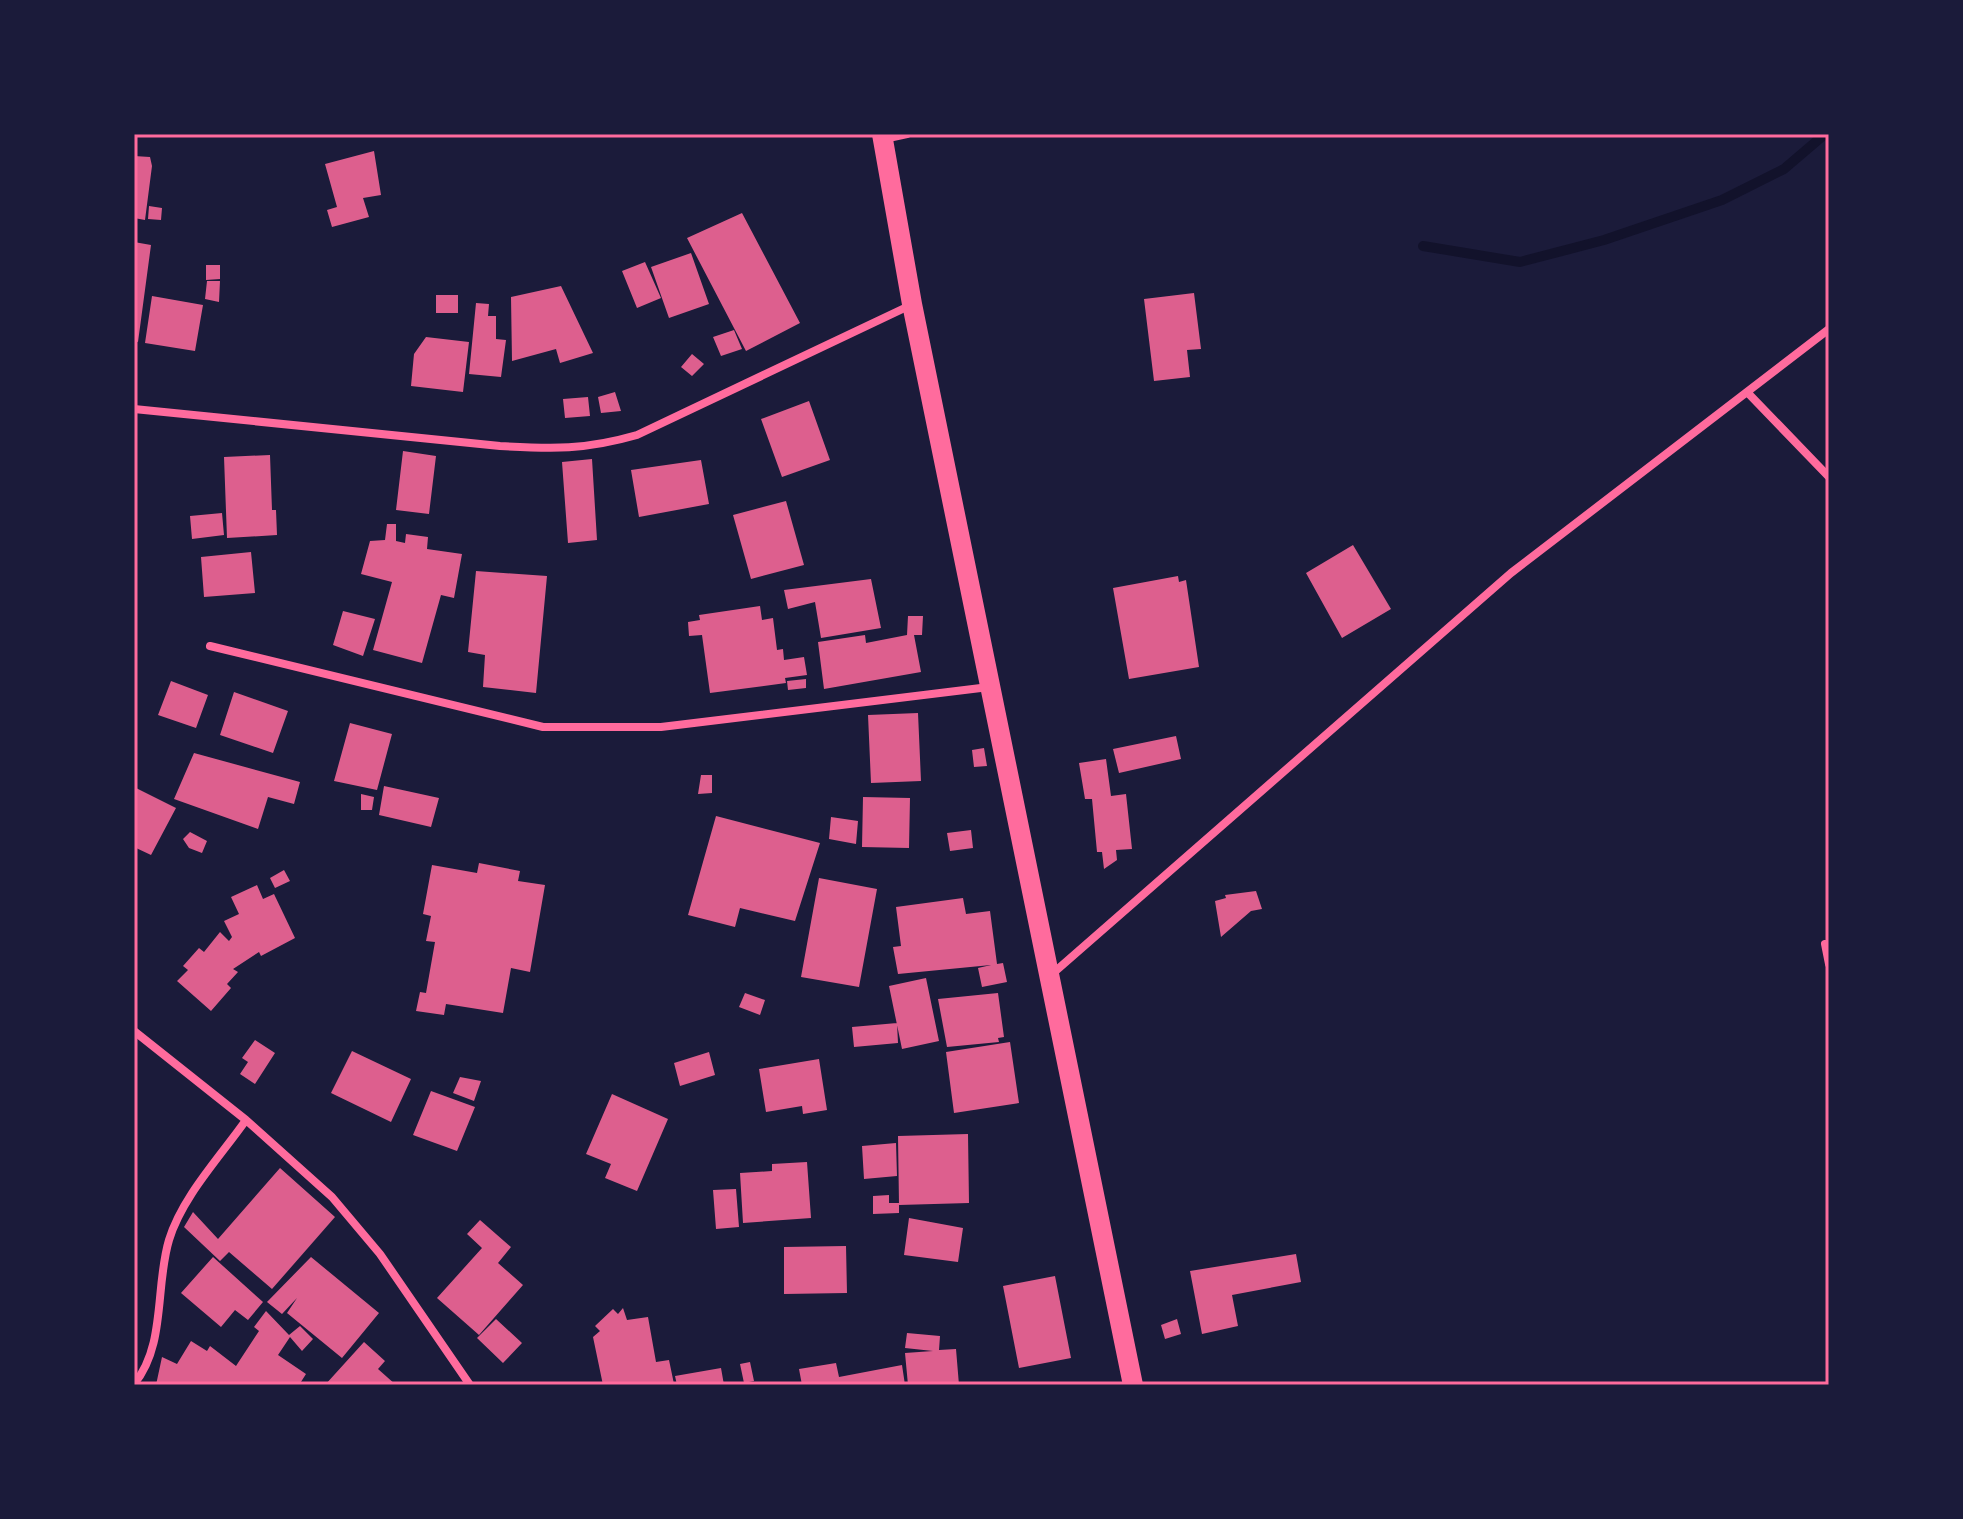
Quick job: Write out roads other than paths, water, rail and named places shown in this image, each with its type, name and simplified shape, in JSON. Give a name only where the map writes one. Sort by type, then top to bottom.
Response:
[{"type":"main road","points":[[883,136],[912,304],[1133,1385]]},
{"type":"street","points":[[883,136],[907,134]]},
{"type":"street","points":[[134,409],[500,446],[553,449],[595,447],[637,435],[912,304]]},
{"type":"street","points":[[1051,976],[1511,573],[1829,329]]},
{"type":"street","points":[[1747,392],[1829,477]]},
{"type":"street","points":[[210,646],[543,727],[661,727],[990,687]]},
{"type":"street","points":[[1825,944],[1829,964]]},
{"type":"street","points":[[134,1031],[246,1120],[332,1197],[380,1254],[470,1385]]},
{"type":"street","points":[[134,1384],[143,1374],[151,1352],[168,1243],[176,1222],[246,1120]]},
{"type":"waterway","points":[[1423,246],[1520,262],[1604,240],[1722,200],[1784,169],[1825,134]]}]
